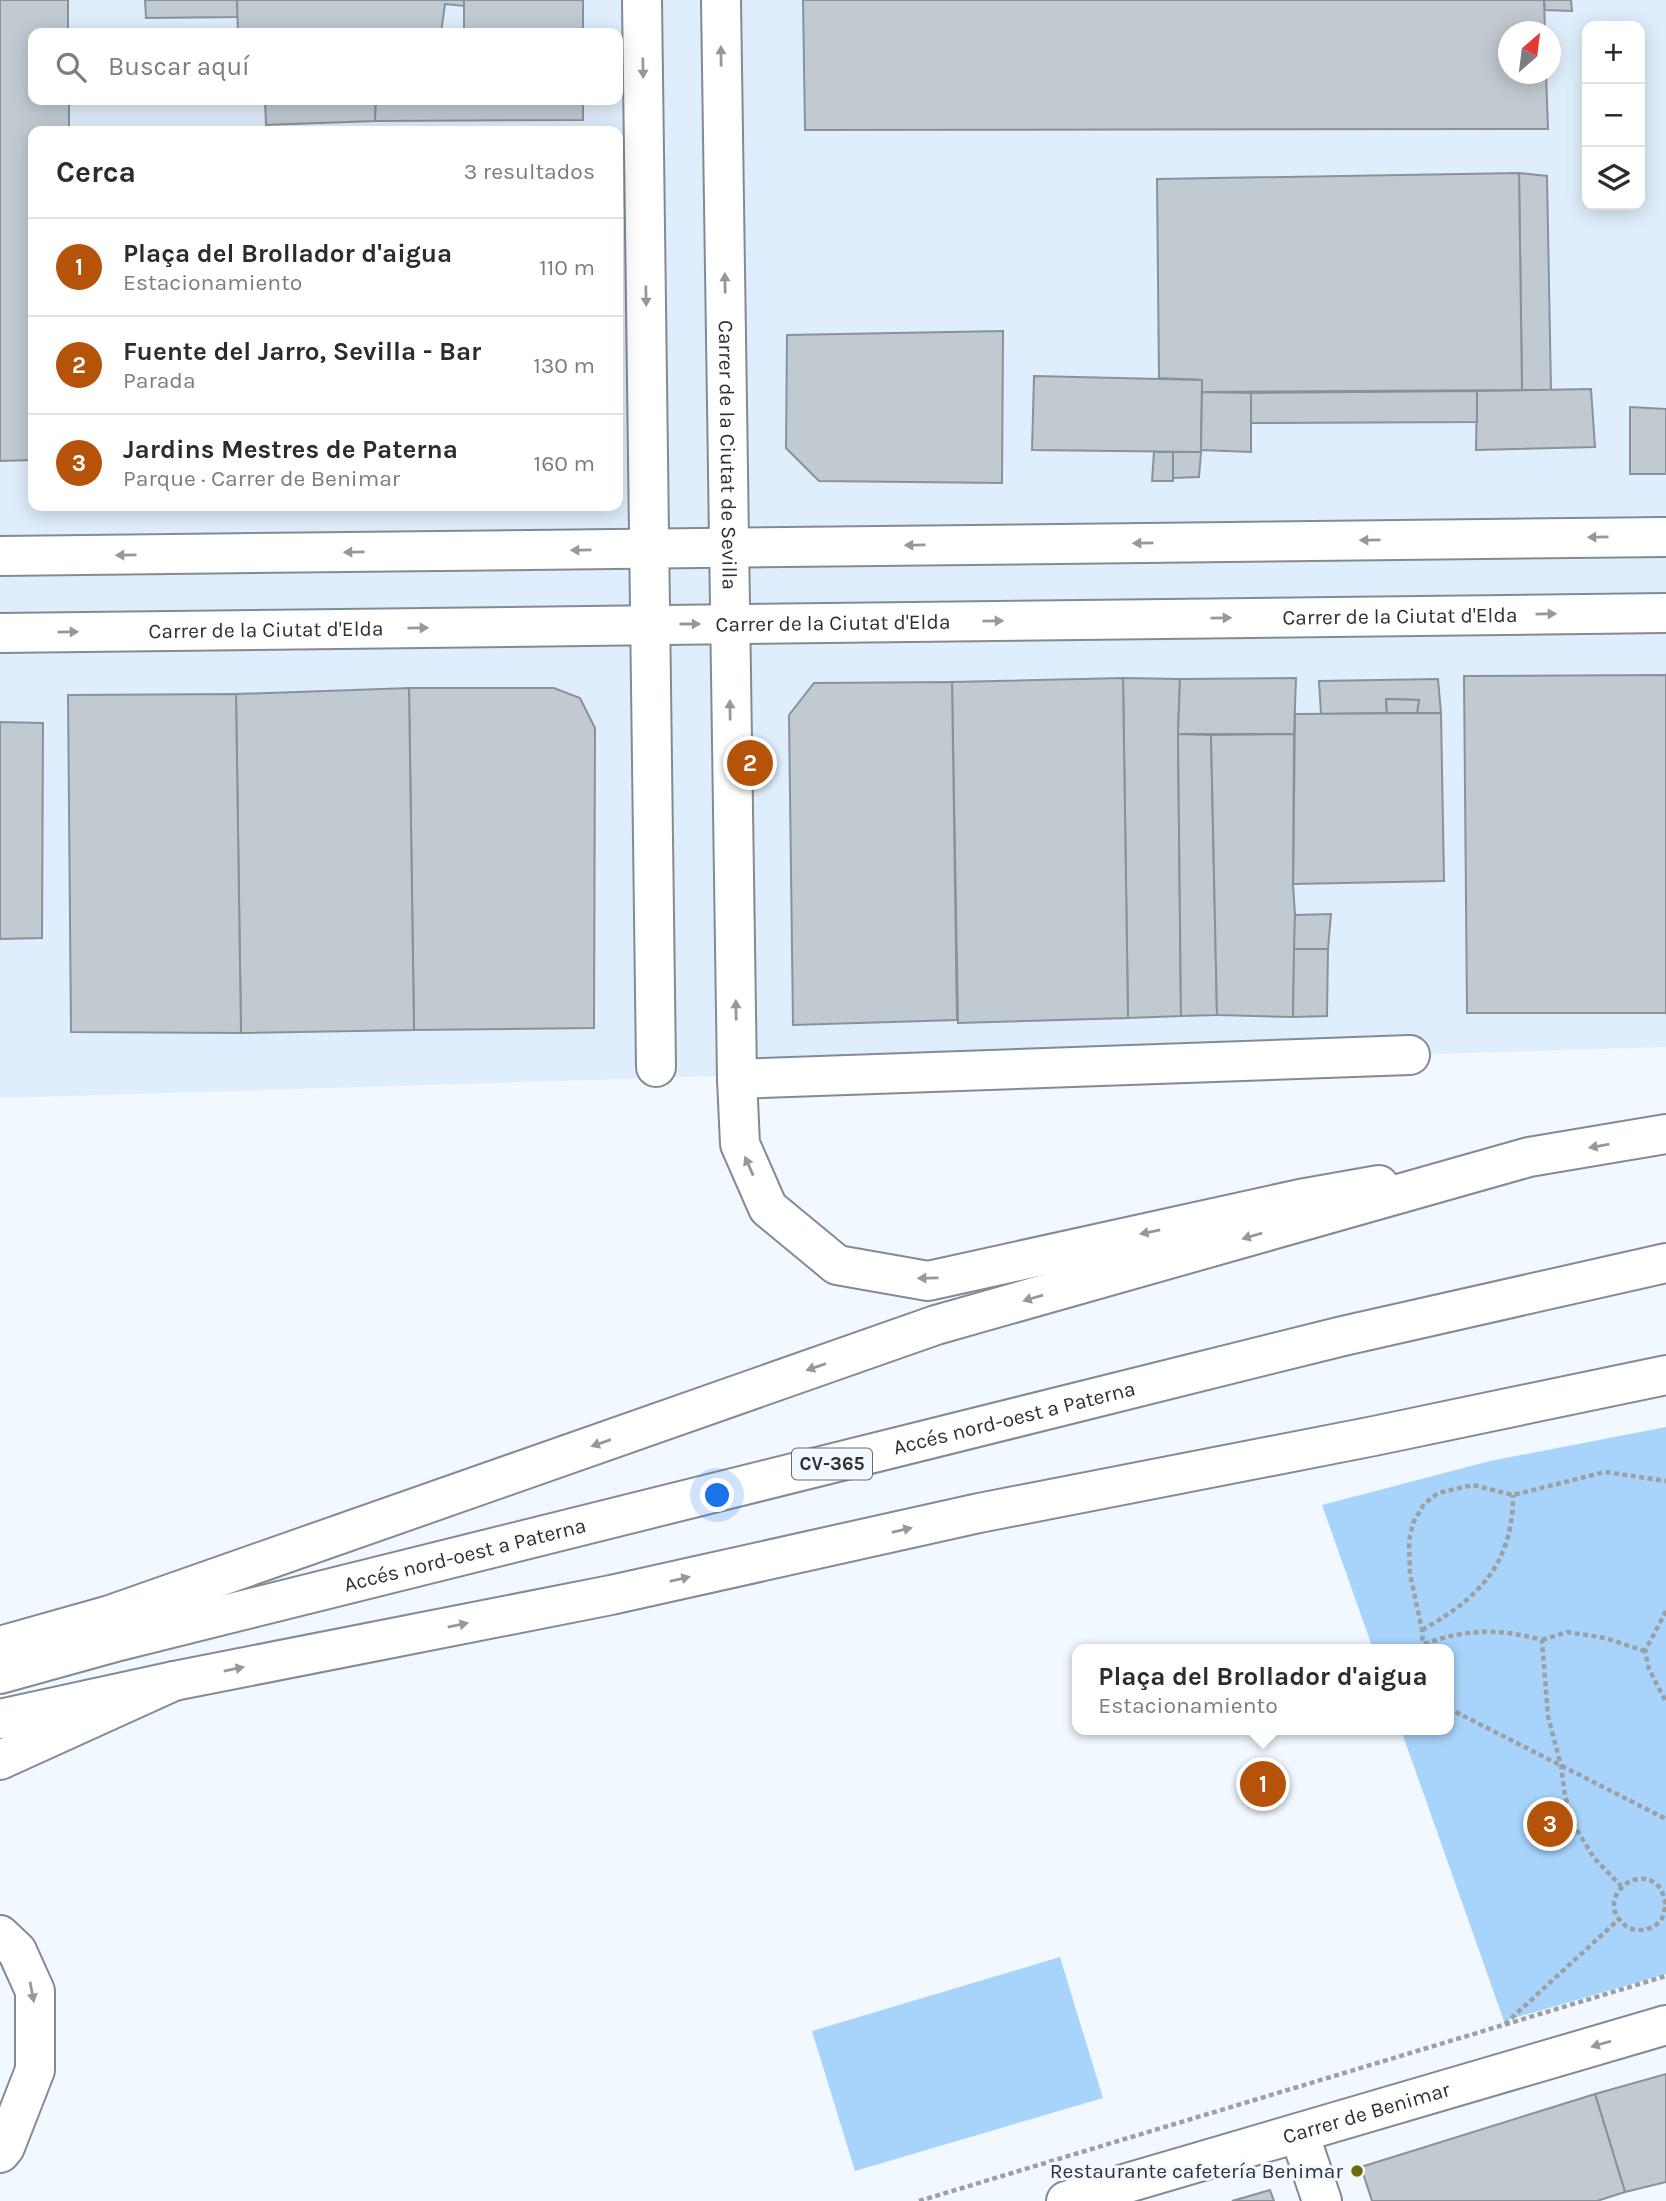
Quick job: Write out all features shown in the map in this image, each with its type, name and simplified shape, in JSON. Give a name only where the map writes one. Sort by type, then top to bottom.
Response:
[{"type":"main road","points":[[642,0],[656,1067]]},
{"type":"main road","name":"Carrer de la Ciutat de Sevilla","points":[[721,0],[737,1079],[740,1144],[768,1208],[837,1265],[928,1281],[1300,1199],[1529,1157]]},
{"type":"main road","points":[[0,556],[1666,537]]},
{"type":"main road","name":"Carrer de la Ciutat d'Elda","points":[[0,633],[1666,613]]},
{"type":"main road","points":[[737,1079],[1410,1055]]},
{"type":"main road","points":[[0,1646],[110,1615],[936,1325],[1529,1157],[1666,1134]]},
{"type":"main road","name":"Accés nord-oest a Paterna","points":[[0,1674],[133,1638],[1343,1336],[1666,1263]]},
{"type":"main road","points":[[0,1719],[174,1681],[611,1595],[979,1513],[1374,1436],[1666,1375]]},
{"type":"main road","points":[[0,1759],[174,1681]]},
{"type":"main road","points":[[0,1935],[17,1951],[35,1991],[35,2070],[5,2147],[0,2153]]},
{"type":"main road","name":"Carrer de Benimar","points":[[1066,2201],[1666,2025]]},
{"type":"main road","points":[[1299,2133],[1322,2201]]},
{"type":"path","points":[[1423,1644],[1410,1574],[1409,1541],[1413,1523],[1424,1504],[1437,1493],[1473,1485],[1513,1495],[1605,1472],[1666,1481]]},
{"type":"path","points":[[1422,1630],[1454,1611],[1471,1596],[1497,1564],[1509,1538],[1513,1520],[1513,1495]]},
{"type":"path","points":[[1666,1611],[1645,1651],[1649,1669],[1666,1702]]},
{"type":"path","points":[[1432,1644],[1472,1631],[1492,1630],[1542,1640],[1567,1632],[1583,1633],[1645,1651]]},
{"type":"path","points":[[1542,1640],[1548,1716],[1561,1766],[1565,1797],[1577,1830],[1594,1858],[1621,1886]]},
{"type":"path","points":[[1454,1712],[1666,1819]]},
{"type":"path","points":[[1634,1879],[1649,1880],[1663,1888],[1666,1904],[1661,1920],[1647,1930],[1631,1930],[1618,1920],[1613,1902],[1621,1886],[1634,1879]]},
{"type":"path","points":[[1504,2025],[1618,1920]]},
{"type":"path","points":[[919,2201],[1666,1976]]},
{"type":"shaded area","points":[[0,0],[1666,0],[1666,1047],[0,1098]]},
{"type":"shaded area","points":[[1666,1427],[1666,1974],[1504,2021],[1403,1735],[1454,1735],[1454,1644],[1371,1644],[1322,1505],[1490,1461]]},
{"type":"shaded area","points":[[1060,1957],[1103,2098],[855,2171],[812,2031]]},
{"type":"building","points":[[0,0],[68,0],[68,28],[28,28],[28,105],[69,105],[69,126],[28,126],[28,460],[0,461]]},
{"type":"building","points":[[145,0],[237,0],[238,17],[146,18]]},
{"type":"building","points":[[237,0],[464,0],[464,6],[445,4],[442,28],[238,28]]},
{"type":"building","points":[[464,0],[583,0],[583,28],[464,28]]},
{"type":"building","points":[[803,0],[1544,0],[1545,21],[1498,21],[1498,84],[1546,84],[1548,129],[805,130]]},
{"type":"building","points":[[1544,0],[1571,0],[1572,11],[1545,10]]},
{"type":"building","points":[[265,105],[376,105],[375,121],[266,125]]},
{"type":"building","points":[[376,105],[583,105],[583,120],[375,121]]},
{"type":"building","points":[[1519,173],[1547,176],[1551,390],[1522,390]]},
{"type":"building","points":[[1519,173],[1522,390],[1202,392],[1202,380],[1159,378],[1157,179]]},
{"type":"building","points":[[1003,331],[1002,483],[819,481],[786,448],[787,335]]},
{"type":"building","points":[[1034,376],[1202,380],[1201,452],[1032,450]]},
{"type":"building","points":[[1591,389],[1595,447],[1476,450],[1477,391]]},
{"type":"building","points":[[1477,391],[1477,422],[1251,423],[1251,393]]},
{"type":"building","points":[[1202,392],[1251,393],[1251,452],[1201,450]]},
{"type":"building","points":[[1630,407],[1666,409],[1666,474],[1630,474]]},
{"type":"building","points":[[1154,452],[1173,452],[1173,481],[1152,481]]},
{"type":"building","points":[[1173,452],[1201,452],[1199,477],[1173,478]]},
{"type":"building","points":[[1666,675],[1666,1013],[1467,1013],[1464,676]]},
{"type":"building","points":[[1123,678],[1180,679],[1178,734],[1181,1016],[1128,1018]]},
{"type":"building","points":[[1123,678],[1128,1018],[958,1023],[952,682]]},
{"type":"building","points":[[1296,678],[1294,734],[1178,734],[1180,679]]},
{"type":"building","points":[[1438,679],[1441,713],[1417,713],[1419,700],[1386,699],[1387,713],[1321,714],[1319,681]]},
{"type":"building","points":[[952,682],[957,1020],[793,1025],[789,715],[814,683]]},
{"type":"building","points":[[409,688],[554,688],[580,698],[595,728],[594,1028],[414,1030]]},
{"type":"building","points":[[409,688],[414,1030],[241,1033],[236,694]]},
{"type":"building","points":[[236,694],[241,1033],[71,1032],[68,695]]},
{"type":"building","points":[[1386,699],[1419,700],[1417,713],[1387,713]]},
{"type":"building","points":[[1441,713],[1444,881],[1293,884],[1295,714]]},
{"type":"building","points":[[0,722],[43,723],[42,938],[0,939]]},
{"type":"building","points":[[1178,734],[1211,735],[1217,1015],[1181,1016]]},
{"type":"building","points":[[1294,734],[1293,1017],[1217,1015],[1211,735]]},
{"type":"building","points":[[1331,914],[1328,949],[1294,949],[1295,915]]},
{"type":"building","points":[[1294,949],[1328,949],[1327,1016],[1293,1017]]},
{"type":"building","points":[[1666,2074],[1666,2182],[1625,2192],[1595,2094]]},
{"type":"building","points":[[1595,2094],[1625,2192],[1597,2201],[1372,2201],[1361,2167]]},
{"type":"building","points":[[1270,2190],[1274,2201],[1232,2201]]},
{"type":"place","name":"Fuente del Jarro, Sevilla - Bar","points":[[750,763]]},
{"type":"place","name":"Plaça del Brollador d'aigua","points":[[1263,1784]]},
{"type":"place","name":"Jardins Mestres de Paterna","points":[[1550,1824]]},
{"type":"place","name":"Restaurante cafetería Benimar","points":[[1357,2171]]}]
